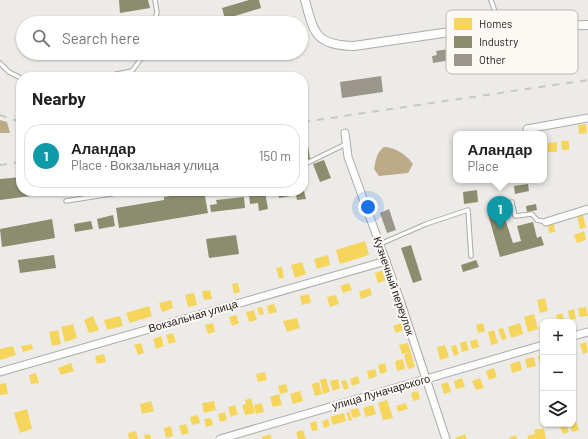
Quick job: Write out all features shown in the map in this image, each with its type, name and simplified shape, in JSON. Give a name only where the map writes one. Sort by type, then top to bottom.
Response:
[{"type":"street","points":[[305,0],[313,29],[322,40],[336,46],[354,46],[446,33]]},
{"type":"street","points":[[578,25],[588,25]]},
{"type":"street","points":[[527,130],[588,118]]},
{"type":"street","name":"Кузнечный переулок","points":[[345,133],[348,157],[386,261],[446,439]]},
{"type":"street","points":[[546,222],[588,209]]},
{"type":"street","name":"Вокзальная улица","points":[[0,372],[386,261]]},
{"type":"street","points":[[576,335],[588,332]]},
{"type":"street","name":"улица Луначарского","points":[[220,439],[540,346]]},
{"type":"lane","points":[[155,0],[157,12],[156,16]]},
{"type":"lane","points":[[491,0],[494,10]]},
{"type":"lane","points":[[127,72],[132,71],[141,60]]},
{"type":"lane","points":[[0,63],[9,72],[16,76]]},
{"type":"lane","points":[[308,163],[347,144]]},
{"type":"lane","points":[[66,201],[98,196]]},
{"type":"lane","points":[[512,202],[515,216],[532,214],[537,220],[546,222]]},
{"type":"lane","points":[[380,244],[426,224],[468,210],[471,256]]},
{"type":"shaded area","points":[[0,120],[7,122],[10,133],[0,133]]},
{"type":"shaded area","points":[[384,147],[396,150],[404,155],[413,164],[408,173],[379,176],[374,169],[378,154]]},
{"type":"building: Homes","points":[[586,124],[587,133],[579,134],[578,125]]},
{"type":"building: Homes","points":[[561,141],[569,141],[569,150],[562,150]]},
{"type":"building: Homes","points":[[557,142],[557,152],[548,152],[548,143]]},
{"type":"building: Homes","points":[[583,215],[586,227],[580,229],[577,216]]},
{"type":"building: Homes","points":[[554,223],[555,232],[549,233],[548,224]]},
{"type":"building: Homes","points":[[584,231],[586,240],[577,243],[574,235]]},
{"type":"building: Homes","points":[[365,241],[369,255],[340,264],[336,250]]},
{"type":"building: Homes","points":[[328,255],[330,265],[317,269],[314,259]]},
{"type":"building: Homes","points":[[302,262],[306,274],[295,278],[291,265]]},
{"type":"building: Homes","points":[[282,267],[284,278],[279,279],[276,268]]},
{"type":"building: Homes","points":[[383,270],[386,280],[378,283],[375,273]]},
{"type":"building: Homes","points":[[238,283],[240,292],[234,294],[232,284]]},
{"type":"building: Homes","points":[[349,283],[352,290],[343,293],[340,286]]},
{"type":"building: Homes","points":[[370,288],[372,295],[361,299],[359,292]]},
{"type":"building: Homes","points":[[210,290],[212,299],[204,300],[202,291]]},
{"type":"building: Homes","points":[[194,293],[197,305],[188,307],[185,295]]},
{"type":"building: Homes","points":[[309,294],[311,303],[302,305],[300,296]]},
{"type":"building: Homes","points":[[336,295],[339,304],[330,307],[327,297]]},
{"type":"building: Homes","points":[[545,298],[548,311],[540,313],[537,300]]},
{"type":"building: Homes","points":[[171,300],[173,308],[162,312],[159,303]]},
{"type":"building: Homes","points":[[274,304],[277,312],[269,314],[267,306]]},
{"type":"building: Homes","points":[[149,306],[152,316],[130,323],[126,313]]},
{"type":"building: Homes","points":[[262,307],[264,314],[259,315],[257,308]]},
{"type":"building: Homes","points":[[586,307],[588,316],[580,317],[578,308]]},
{"type":"building: Homes","points":[[574,309],[576,319],[570,319],[568,311]]},
{"type":"building: Homes","points":[[254,310],[257,320],[249,322],[246,312]]},
{"type":"building: Homes","points":[[562,313],[564,319],[557,319],[556,315]]},
{"type":"building: Homes","points":[[534,314],[538,329],[528,332],[524,317]]},
{"type":"building: Homes","points":[[236,315],[239,323],[232,326],[229,317]]},
{"type":"building: Homes","points":[[93,316],[99,330],[89,333],[84,320]]},
{"type":"building: Homes","points":[[120,316],[123,326],[107,330],[104,320]]},
{"type":"building: Homes","points":[[297,318],[300,328],[287,332],[283,321]]},
{"type":"building: Homes","points":[[213,323],[215,332],[208,334],[205,325]]},
{"type":"building: Homes","points":[[402,323],[404,330],[396,333],[393,326]]},
{"type":"building: Homes","points":[[483,323],[485,331],[478,333],[476,325]]},
{"type":"building: Homes","points":[[520,323],[523,334],[511,338],[508,327]]},
{"type":"building: Homes","points":[[73,324],[77,338],[65,342],[61,327]]},
{"type":"building: Homes","points":[[503,328],[507,339],[502,340],[498,329]]},
{"type":"building: Homes","points":[[58,330],[61,344],[52,346],[49,332]]},
{"type":"building: Homes","points":[[494,330],[498,343],[491,345],[488,332]]},
{"type":"building: Homes","points":[[173,333],[176,342],[169,344],[166,335]]},
{"type":"building: Homes","points":[[161,336],[164,346],[156,349],[153,339]]},
{"type":"building: Homes","points":[[477,339],[479,347],[472,349],[470,341]]},
{"type":"building: Homes","points":[[466,341],[469,350],[462,352],[460,343]]},
{"type":"building: Homes","points":[[586,342],[588,352],[583,354],[580,344]]},
{"type":"building: Homes","points":[[141,343],[144,353],[138,355],[134,345]]},
{"type":"building: Homes","points":[[408,343],[415,367],[408,369],[404,355],[410,352],[402,354],[399,345]]},
{"type":"building: Homes","points":[[32,344],[33,349],[23,352],[21,346]]},
{"type":"building: Homes","points":[[445,345],[449,357],[440,360],[437,347]]},
{"type":"building: Homes","points":[[456,345],[459,354],[454,356],[451,346]]},
{"type":"building: Homes","points":[[13,346],[16,355],[0,360],[0,349]]},
{"type":"building: Homes","points":[[104,354],[106,362],[97,364],[95,356]]},
{"type":"building: Homes","points":[[534,357],[536,366],[527,368],[525,359]]},
{"type":"building: Homes","points":[[403,359],[405,369],[397,371],[395,361]]},
{"type":"building: Homes","points":[[520,361],[522,370],[512,373],[510,364]]},
{"type":"building: Homes","points":[[71,363],[74,371],[61,375],[58,368]]},
{"type":"building: Homes","points":[[385,363],[387,372],[380,374],[378,365]]},
{"type":"building: Homes","points":[[494,368],[497,377],[489,380],[486,371]]},
{"type":"building: Homes","points":[[375,369],[377,376],[369,379],[367,371]]},
{"type":"building: Homes","points":[[265,372],[267,380],[258,382],[256,374]]},
{"type":"building: Homes","points":[[36,373],[39,383],[31,384],[29,375]]},
{"type":"building: Homes","points":[[358,376],[360,383],[352,386],[350,379]]},
{"type":"building: Homes","points":[[326,378],[330,392],[323,394],[320,380]]},
{"type":"building: Homes","points":[[462,378],[465,387],[456,389],[454,381]]},
{"type":"building: Homes","points":[[480,378],[484,388],[476,390],[472,381]]},
{"type":"building: Homes","points":[[338,379],[340,388],[333,391],[330,381]]},
{"type":"building: Homes","points":[[346,380],[349,388],[344,390],[341,381]]},
{"type":"building: Homes","points":[[319,382],[322,394],[315,396],[312,384]]},
{"type":"building: Homes","points":[[448,382],[451,392],[444,394],[441,384]]},
{"type":"building: Homes","points":[[6,383],[8,394],[0,395],[0,384]]},
{"type":"building: Homes","points":[[286,384],[288,392],[280,394],[278,386]]},
{"type":"building: Homes","points":[[300,391],[303,401],[293,404],[290,394]]},
{"type":"building: Homes","points":[[418,391],[420,399],[413,401],[411,393]]},
{"type":"building: Homes","points":[[279,394],[282,405],[273,407],[270,397]]},
{"type":"building: Homes","points":[[251,398],[255,413],[245,415],[242,405],[246,404],[245,400]]},
{"type":"building: Homes","points":[[387,400],[393,418],[383,420],[378,403]]},
{"type":"building: Homes","points":[[151,401],[154,411],[142,414],[140,404]]},
{"type":"building: Homes","points":[[214,401],[216,410],[204,413],[202,403]]},
{"type":"building: Homes","points":[[262,403],[264,412],[256,414],[254,405]]},
{"type":"building: Homes","points":[[406,403],[408,409],[398,412],[396,406]]},
{"type":"building: Homes","points":[[235,405],[238,414],[231,417],[228,407]]},
{"type":"building: Homes","points":[[373,405],[376,414],[366,417],[363,408]]},
{"type":"building: Homes","points":[[358,408],[361,416],[353,418],[350,410]]},
{"type":"building: Homes","points":[[27,409],[32,429],[20,433],[14,413]]},
{"type":"building: Homes","points":[[225,412],[227,420],[220,422],[218,414]]},
{"type":"building: Homes","points":[[349,412],[352,420],[349,421],[346,413]]},
{"type":"building: Homes","points":[[344,413],[346,421],[333,425],[330,417]]},
{"type":"building: Homes","points":[[198,415],[200,423],[192,425],[190,417]]},
{"type":"building: Homes","points":[[211,418],[213,425],[206,427],[204,419]]},
{"type":"building: Homes","points":[[328,419],[330,426],[324,428],[322,421]]},
{"type":"building: Homes","points":[[316,421],[318,430],[312,431],[310,423]]},
{"type":"building: Homes","points":[[576,421],[579,430],[572,432],[570,427],[576,427]]},
{"type":"building: Homes","points":[[186,424],[189,433],[182,435],[179,426]]},
{"type":"building: Homes","points":[[171,426],[173,436],[166,438],[164,428]]},
{"type":"building: Homes","points":[[560,427],[567,427],[569,432],[563,434]]},
{"type":"building: Homes","points":[[544,428],[546,439],[536,439],[534,430]]},
{"type":"building: Homes","points":[[303,430],[306,439],[298,439],[296,432]]},
{"type":"building: Homes","points":[[136,431],[138,439],[129,439],[128,433]]},
{"type":"building: Homes","points":[[150,434],[151,439],[145,439],[144,435]]},
{"type":"building: Homes","points":[[270,434],[272,439],[262,439],[262,437]]},
{"type":"building: Homes","points":[[465,434],[467,439],[455,438]]},
{"type":"building: Homes","points":[[535,434],[536,439],[528,439],[527,436]]},
{"type":"building: Homes","points":[[516,435],[517,439],[509,439],[509,438]]},
{"type":"building: Industry","points":[[119,0],[148,0],[150,8],[120,13]]},
{"type":"building: Industry","points":[[249,0],[259,0],[261,8],[235,16],[224,16],[222,8]]},
{"type":"building: Industry","points":[[308,146],[310,159],[308,159]]},
{"type":"building: Industry","points":[[324,160],[331,178],[320,182],[313,164]]},
{"type":"building: Industry","points":[[16,177],[16,196],[31,196],[0,200],[0,179]]},
{"type":"building: Industry","points":[[528,184],[529,191],[515,194],[514,186]]},
{"type":"building: Industry","points":[[477,190],[478,202],[464,204],[463,192]]},
{"type":"building: Industry","points":[[205,196],[208,213],[119,228],[116,208],[164,200],[164,197]]},
{"type":"building: Industry","points":[[249,196],[266,196],[268,209],[259,211],[258,203],[250,204]]},
{"type":"building: Industry","points":[[279,196],[290,196],[279,198]]},
{"type":"building: Industry","points":[[296,196],[305,196],[306,199],[297,200]]},
{"type":"building: Industry","points":[[244,197],[245,208],[211,212],[210,205],[217,204],[216,200]]},
{"type":"building: Industry","points":[[536,204],[537,210],[527,212],[526,206]]},
{"type":"building: Industry","points":[[502,210],[513,243],[521,241],[517,226],[533,222],[537,238],[541,236],[544,245],[500,257],[488,214]]},
{"type":"building: Industry","points":[[113,215],[115,226],[99,229],[97,219]]},
{"type":"building: Industry","points":[[52,219],[55,238],[2,247],[0,229]]},
{"type":"building: Industry","points":[[91,221],[93,229],[75,232],[74,224]]},
{"type":"building: Industry","points":[[236,235],[239,254],[209,258],[206,239]]},
{"type":"building: Industry","points":[[411,245],[422,280],[413,283],[401,248]]},
{"type":"building: Industry","points":[[54,255],[56,268],[20,273],[18,260]]},
{"type":"building: Industry","points":[[476,260],[479,267],[463,272],[461,265]]},
{"type":"building: Other","points":[[446,49],[446,61],[433,63],[432,56],[437,55],[436,51]]},
{"type":"building: Other","points":[[381,76],[383,92],[342,98],[340,82]]},
{"type":"building: Other","points":[[389,209],[396,230],[387,233],[380,213]]},
{"type":"railway","points":[[308,121],[588,80]]},
{"type":"railway","points":[[0,115],[16,120]]},
{"type":"railway","points":[[0,165],[16,163]]},
{"type":"place","name":"Аландар","points":[[500,229]]}]
